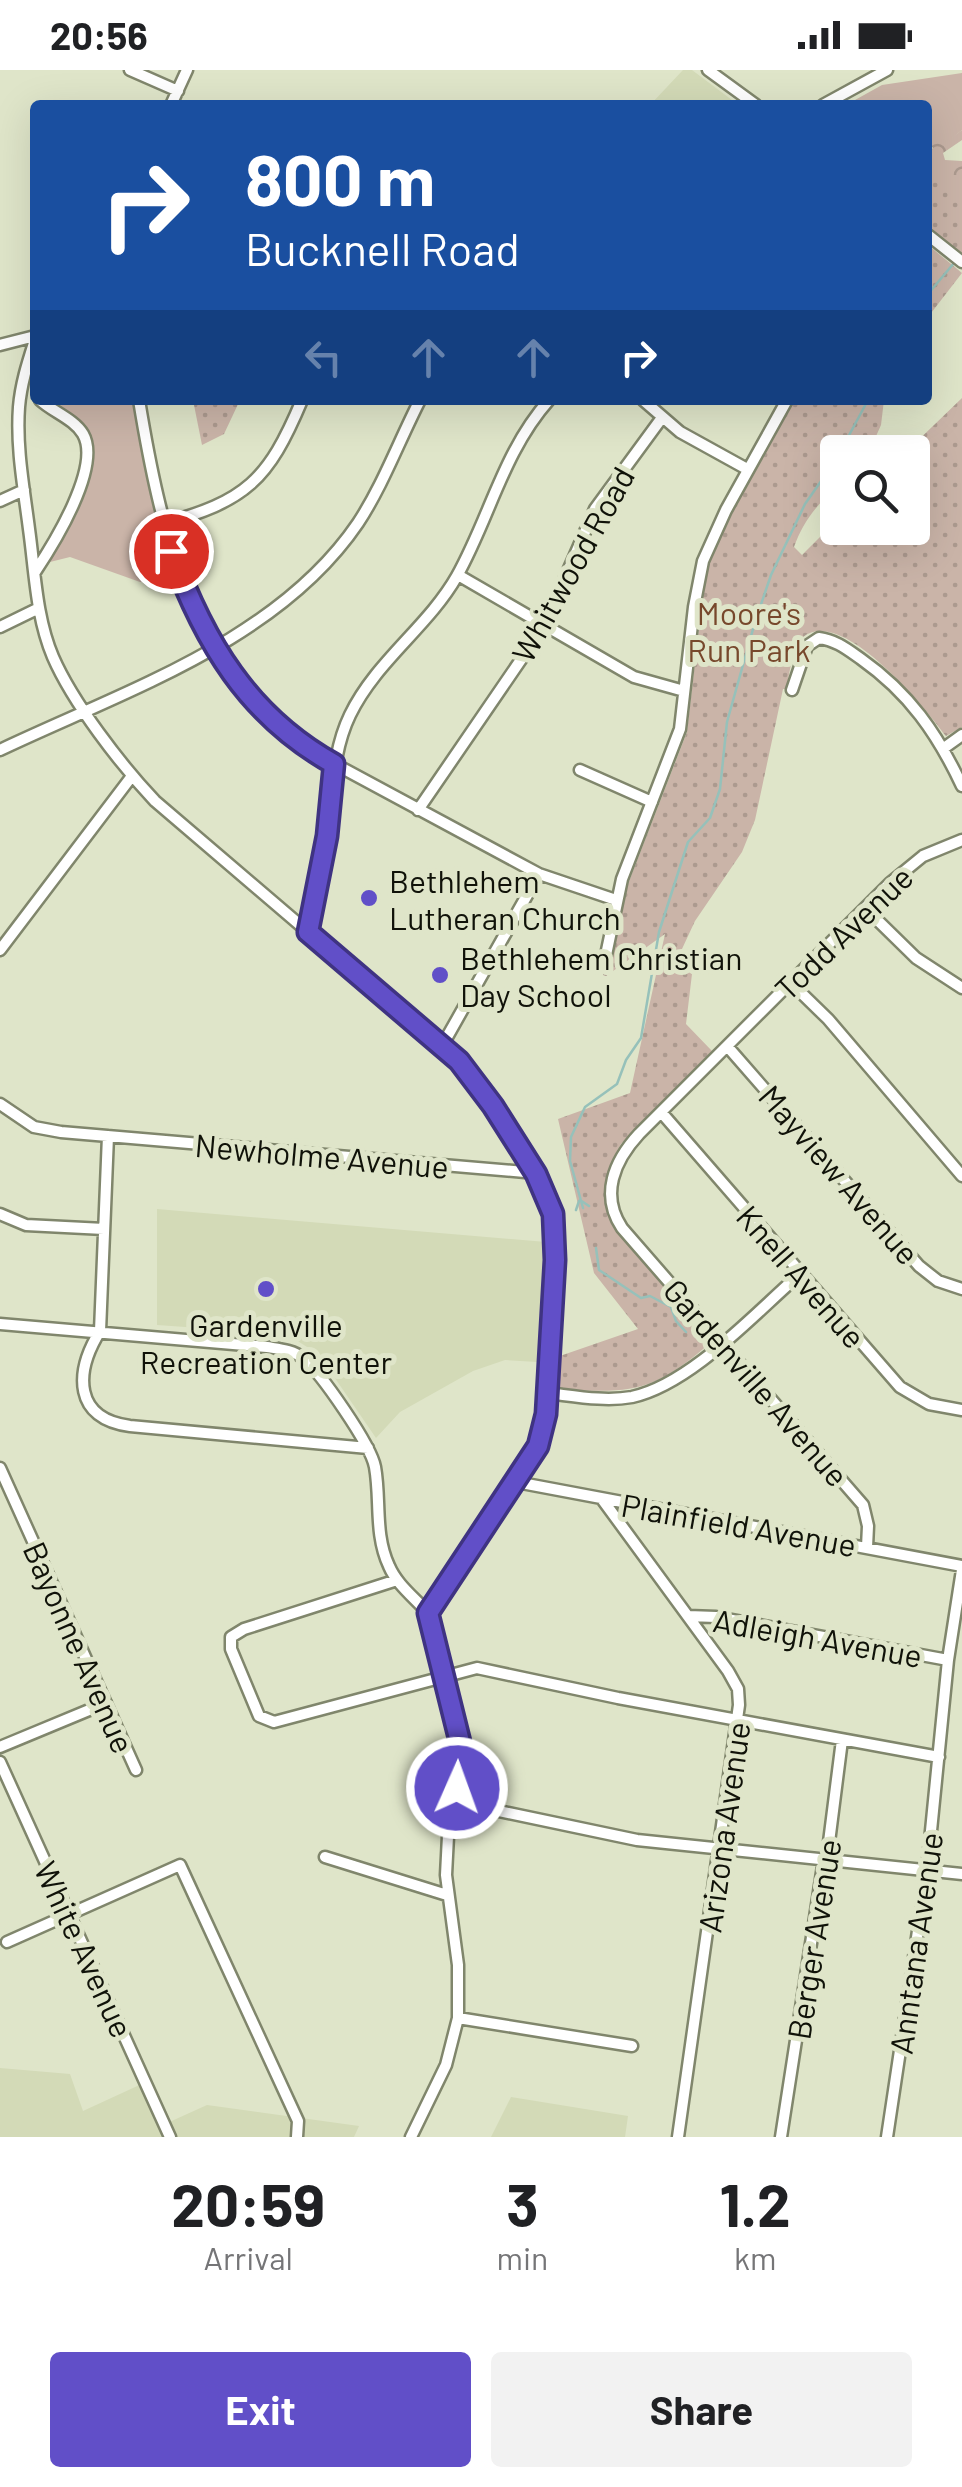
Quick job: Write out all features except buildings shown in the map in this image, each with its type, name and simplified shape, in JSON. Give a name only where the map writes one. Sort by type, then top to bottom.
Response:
[{"type":"street","points":[[130,70],[178,91]]},
{"type":"street","points":[[174,100],[187,70]]},
{"type":"street","points":[[708,70],[749,100]]},
{"type":"street","points":[[832,100],[887,70]]},
{"type":"street","points":[[932,238],[962,262]]},
{"type":"street","points":[[0,344],[30,339]]},
{"type":"street","points":[[30,355],[23,378],[18,426],[39,608],[52,655],[85,710],[132,776],[169,814],[442,1046],[475,1081],[536,1174],[555,1224],[546,1414],[538,1446],[428,1613]]},
{"type":"street","points":[[23,378],[30,387]]},
{"type":"street","points":[[34,573],[77,495],[87,449],[83,434],[46,405]]},
{"type":"street","points":[[140,405],[162,524],[190,600],[214,648],[251,697],[283,730],[334,764],[539,874],[616,900]]},
{"type":"street","points":[[162,524],[214,509],[250,486],[281,442],[300,405]]},
{"type":"street","points":[[0,750],[214,648],[248,629],[289,598],[344,541],[369,505],[418,405]]},
{"type":"street","points":[[308,932],[327,836],[334,764],[350,716],[363,694],[458,575],[512,452],[545,405]]},
{"type":"street","points":[[648,405],[661,418],[747,469]]},
{"type":"street","points":[[606,955],[616,900],[680,729],[694,607],[704,561],[747,469],[784,405]]},
{"type":"street","name":"Whitwood Road","points":[[418,810],[544,626],[595,509],[661,418]]},
{"type":"street","points":[[0,501],[24,490]]},
{"type":"street","points":[[458,575],[634,677],[684,691]]},
{"type":"street","points":[[0,627],[39,608]]},
{"type":"street","points":[[792,690],[796,668],[807,646],[826,638],[874,668],[910,700],[944,748],[962,786]]},
{"type":"street","points":[[944,748],[962,735]]},
{"type":"street","points":[[580,770],[652,802]]},
{"type":"street","points":[[0,950],[132,776]]},
{"type":"street","name":"Todd Avenue","points":[[622,1228],[611,1201],[615,1168],[622,1152],[911,865],[962,840]]},
{"type":"street","points":[[442,1046],[539,874]]},
{"type":"street","points":[[866,908],[916,958],[962,988]]},
{"type":"street","points":[[790,982],[853,1048],[962,1176]]},
{"type":"street","name":"Mayview Avenue","points":[[727,1046],[919,1266],[938,1281],[962,1289]]},
{"type":"street","name":"Newholme Avenue","points":[[0,1104],[34,1127],[536,1174]]},
{"type":"street","name":"Knell Avenue","points":[[661,1112],[909,1394],[929,1404],[962,1410]]},
{"type":"street","points":[[108,1136],[100,1332],[90,1350],[83,1379],[87,1399],[104,1421],[368,1448]]},
{"type":"street","points":[[0,1214],[26,1225],[104,1229]]},
{"type":"street","name":"Gardenville Avenue","points":[[622,1228],[854,1493],[867,1516],[867,1547]]},
{"type":"street","points":[[547,1393],[617,1399],[680,1377],[800,1274]]},
{"type":"street","points":[[0,1324],[267,1347],[296,1354],[314,1370],[368,1448],[375,1466],[378,1529],[387,1562],[397,1580],[428,1613],[462,1753],[447,1849],[448,1894],[458,1965],[458,2018],[446,2065],[411,2137]]},
{"type":"street","name":"Bayonne Avenue","points":[[0,1468],[136,1770]]},
{"type":"street","name":"Plainfield Avenue","points":[[516,1482],[962,1568]]},
{"type":"street","name":"Arizona Avenue","points":[[602,1499],[736,1682],[739,1696],[678,2137]]},
{"type":"street","name":"Anntana Avenue","points":[[887,2137],[926,1871],[948,1660],[962,1568]]},
{"type":"street","points":[[397,1580],[244,1629],[230,1637],[231,1649],[259,1716],[274,1722],[477,1668],[938,1757]]},
{"type":"street","name":"Adleigh Avenue","points":[[688,1616],[716,1617],[948,1660]]},
{"type":"street","points":[[0,1747],[106,1703]]},
{"type":"street","name":"Berger Avenue","points":[[782,2137],[842,1740]]},
{"type":"street","name":"White Avenue","points":[[0,1762],[170,2137]]},
{"type":"street","points":[[456,1802],[637,1840],[962,1874]]},
{"type":"street","points":[[324,1858],[448,1894]]},
{"type":"street","points":[[6,1942],[180,1865],[298,2121],[297,2137]]},
{"type":"street","points":[[458,2018],[632,2046]]},
{"type":"shaded area","points":[[683,70],[692,70],[732,100],[655,100]]},
{"type":"shaded area","points":[[157,1209],[546,1242],[537,1362],[505,1360],[473,1371],[400,1412],[376,1438],[315,1352],[296,1340],[272,1333],[157,1325]]},
{"type":"shaded area","points":[[0,2068],[70,2074],[83,2111],[146,2082],[165,2124],[207,2105],[359,2126],[354,2137],[0,2137]]},
{"type":"shaded area","points":[[511,2097],[628,2116],[625,2137],[491,2137]]},
{"type":"green space","points":[[962,73],[962,130],[950,140],[932,129],[932,100],[855,100],[882,85]]},
{"type":"green space","points":[[932,128],[947,130],[950,139],[962,130],[962,140],[943,153],[945,160],[962,161],[962,246],[932,223]]},
{"type":"green space","points":[[932,178],[962,193],[962,253],[932,230]]},
{"type":"green space","points":[[932,248],[962,273],[932,312]]},
{"type":"green space","name":"Moore's Run Park","points":[[962,398],[962,727],[946,736],[881,664],[839,635],[819,631],[799,641],[783,689],[755,820],[742,852],[695,921],[675,964],[692,974],[686,1024],[712,1051],[621,1144],[610,1166],[606,1188],[609,1211],[619,1234],[711,1340],[673,1372],[641,1386],[605,1391],[559,1389],[557,1357],[638,1329],[594,1273],[558,1119],[630,1093],[665,934],[603,975],[615,943],[628,884],[687,732],[705,576],[715,543],[792,405],[883,405],[877,435],[820,435],[820,504],[794,547],[802,555],[820,537],[820,545],[930,545],[930,435],[924,435]]},
{"type":"green space","points":[[52,405],[135,405],[176,581],[140,582],[70,557],[50,562],[89,454],[75,421]]},
{"type":"green space","points":[[194,405],[238,405],[224,434],[202,445]]},
{"type":"waterway","points":[[932,289],[954,263]]},
{"type":"waterway","points":[[849,435],[865,405]]},
{"type":"waterway","points":[[583,1208],[570,1161],[571,1137],[585,1107],[617,1084],[626,1060],[641,1038],[659,932],[688,842],[710,818],[720,789],[727,722],[755,622],[771,575],[805,504],[820,483]]},
{"type":"waterway","points":[[580,1200],[589,1206]]},
{"type":"waterway","points":[[576,1210],[579,1201]]},
{"type":"waterway","points":[[596,1248],[599,1270],[641,1298],[650,1296],[671,1307],[686,1332]]},
{"type":"place","name":"Bethlehem Lutheran Church","points":[[369,898]]},
{"type":"place","name":"Bethlehem Christian Day School","points":[[440,975]]},
{"type":"place","name":"Gardenville Recreation Center","points":[[266,1289]]},
{"type":"route","points":[[171,551],[204,630],[232,674],[290,738],[334,764],[327,836],[308,932],[459,1061],[536,1174],[553,1214],[556,1237],[546,1414],[538,1446],[428,1613],[462,1753],[457,1788]]}]
